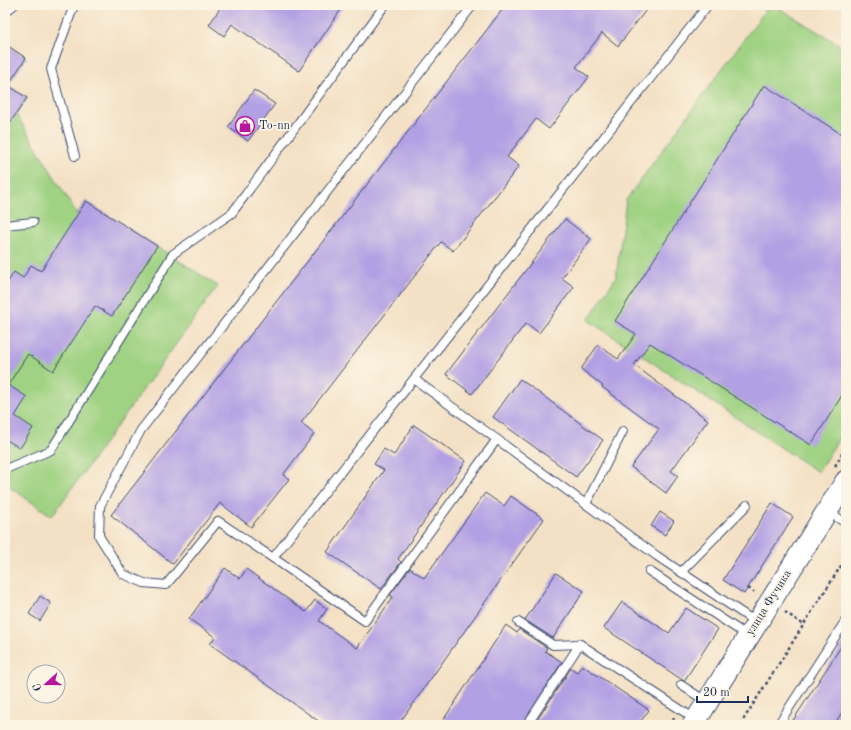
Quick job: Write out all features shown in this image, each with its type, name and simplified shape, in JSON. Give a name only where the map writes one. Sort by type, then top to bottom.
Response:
[{"type":"street","name":"улица Фучика","points":[[694,722],[846,481]]},
{"type":"lane","points":[[5,12],[14,5]]},
{"type":"lane","points":[[74,5],[51,69],[75,156]]},
{"type":"lane","points":[[5,466],[8,468],[51,450],[173,254],[232,213],[385,5]]},
{"type":"lane","points":[[473,5],[141,430],[100,506],[98,536],[123,574],[144,583],[166,585],[218,521],[365,621],[497,439]]},
{"type":"lane","points":[[273,558],[708,5]]},
{"type":"lane","points":[[5,225],[33,222]]},
{"type":"lane","points":[[414,379],[681,572],[752,629]]},
{"type":"lane","points":[[586,504],[624,431]]},
{"type":"lane","points":[[681,572],[747,505]]},
{"type":"lane","points":[[827,511],[846,523]]},
{"type":"lane","points":[[649,571],[752,629]]},
{"type":"lane","points":[[778,725],[846,620]]},
{"type":"lane","points":[[518,622],[553,645],[580,644],[694,722]]},
{"type":"lane","points":[[527,725],[580,644]]},
{"type":"lane","points":[[682,685],[708,702]]},
{"type":"path","points":[[740,725],[846,558]]},
{"type":"green space","points":[[769,5],[774,5],[846,49],[846,427],[818,472],[588,320],[616,277],[626,200]]},
{"type":"green space","points":[[5,44],[26,58],[8,85],[27,98],[16,114],[77,214],[86,201],[218,286],[52,516],[5,484]]},
{"type":"building","points":[[222,5],[344,5],[299,71],[232,24],[224,36],[209,25]]},
{"type":"building","points":[[506,5],[650,5],[618,46],[602,33],[576,67],[589,77],[549,129],[536,119],[507,157],[519,166],[453,251],[441,242],[301,423],[314,434],[283,475],[289,479],[251,527],[220,503],[173,564],[111,515]]},
{"type":"building","points":[[5,44],[26,58],[8,85],[27,98],[5,130]]},
{"type":"building","points":[[764,85],[846,137],[846,389],[811,445],[650,343],[634,365],[708,420],[671,471],[678,476],[666,493],[631,467],[659,429],[602,387],[603,386],[581,369],[598,345],[618,359],[636,334],[615,321]]},
{"type":"building","points":[[254,90],[275,104],[248,141],[228,127]]},
{"type":"building","points":[[86,201],[157,246],[112,316],[95,306],[53,371],[28,354],[8,385],[27,397],[15,416],[33,428],[20,448],[5,439],[5,287],[14,272],[23,278],[31,265],[41,271]]},
{"type":"building","points":[[565,219],[591,239],[562,278],[574,287],[539,333],[526,323],[472,394],[446,374]]},
{"type":"building","points":[[520,379],[603,440],[576,477],[493,417]]},
{"type":"building","points":[[414,425],[466,461],[398,559],[401,562],[381,589],[327,552],[384,470],[374,464],[384,449],[394,455]]},
{"type":"building","points":[[485,493],[504,506],[511,496],[544,519],[398,725],[324,725],[210,644],[215,637],[189,619],[225,568],[240,579],[246,569],[306,612],[315,600],[327,609],[319,621],[357,648],[393,597],[390,595],[410,568],[424,578]]},
{"type":"building","points":[[772,503],[793,517],[744,594],[723,580]]},
{"type":"building","points":[[660,512],[674,521],[665,535],[651,526]]},
{"type":"building","points":[[556,573],[584,591],[553,638],[525,620]]},
{"type":"building","points":[[40,596],[51,603],[40,621],[29,614]]},
{"type":"building","points":[[622,602],[669,633],[686,608],[718,629],[684,681],[604,628]]},
{"type":"building","points":[[506,625],[517,633],[519,629],[547,648],[545,651],[562,662],[522,725],[440,725]]},
{"type":"building","points":[[846,639],[846,706],[834,725],[790,725]]},
{"type":"building","points":[[582,665],[649,710],[638,725],[534,725],[571,668],[577,672]]},
{"type":"place","name":"To-nn","points":[[245,126]]}]
